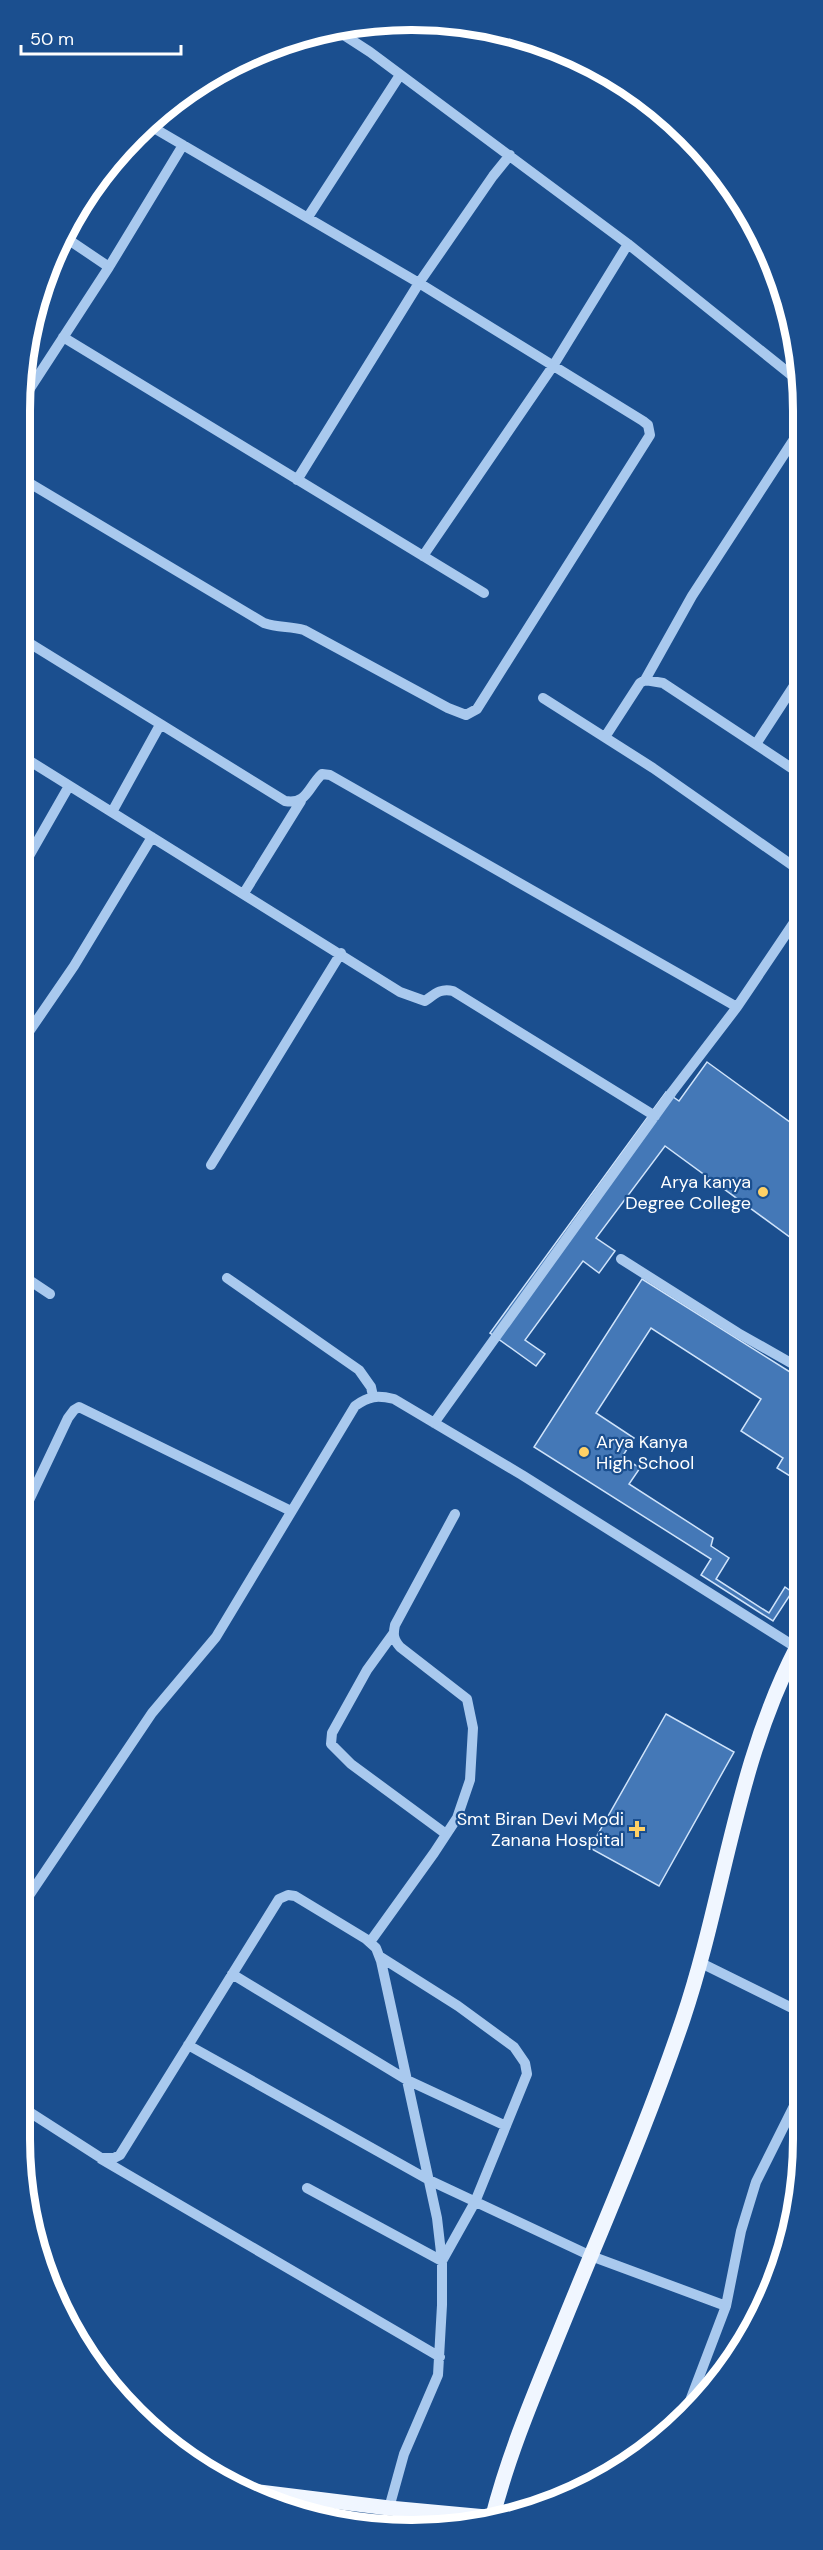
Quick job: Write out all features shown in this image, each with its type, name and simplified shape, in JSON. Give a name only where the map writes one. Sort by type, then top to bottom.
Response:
[{"type":"main road","points":[[494,2511],[513,2448],[682,2022],[701,1963],[729,1837],[751,1758],[782,1676],[793,1655]]},
{"type":"main road","points":[[270,2492],[469,2516]]},
{"type":"street","points":[[344,36],[510,155],[628,244],[791,375]]},
{"type":"street","points":[[308,217],[400,75]]},
{"type":"street","points":[[30,483],[264,623],[277,628],[292,627],[304,630],[448,708],[466,715],[477,709],[651,435],[648,425],[643,421],[419,283],[156,129]]},
{"type":"street","points":[[31,387],[109,267],[183,145]]},
{"type":"street","points":[[297,480],[419,283],[510,155]]},
{"type":"street","points":[[70,241],[109,267]]},
{"type":"street","points":[[423,556],[553,366],[628,244]]},
{"type":"street","points":[[63,337],[484,593]]},
{"type":"street","points":[[605,737],[640,683],[645,680],[692,596],[793,441]]},
{"type":"street","points":[[30,643],[159,725],[285,801],[301,801]]},
{"type":"street","points":[[645,680],[663,683],[793,769]]},
{"type":"street","points":[[756,744],[793,687]]},
{"type":"street","points":[[543,698],[653,768],[793,866]]},
{"type":"street","points":[[112,812],[159,725]]},
{"type":"street","points":[[30,761],[341,953],[400,992],[425,1001],[437,991],[446,989],[453,991],[655,1116]]},
{"type":"street","points":[[244,893],[301,801],[321,774],[330,776],[737,1007]]},
{"type":"street","points":[[30,854],[69,786]]},
{"type":"street","points":[[30,1031],[74,966],[152,837]]},
{"type":"street","points":[[434,1423],[655,1116],[737,1007],[793,924]]},
{"type":"street","points":[[211,1165],[341,953]]},
{"type":"street","points":[[621,1259],[738,1333],[793,1364]]},
{"type":"street","points":[[227,1278],[359,1370],[371,1387],[373,1396]]},
{"type":"street","points":[[30,1281],[50,1294]]},
{"type":"street","points":[[30,1894],[152,1713],[216,1637],[355,1406],[368,1397],[394,1399],[522,1475],[793,1645]]},
{"type":"street","points":[[30,1498],[68,1418],[79,1407],[291,1511]]},
{"type":"street","points":[[370,1942],[457,1818],[470,1780],[473,1728],[470,1707],[460,1693],[400,1647],[394,1641],[393,1634],[395,1624],[455,1514]]},
{"type":"street","points":[[393,1634],[362,1679],[332,1733],[331,1744],[351,1764],[446,1834]]},
{"type":"street","points":[[101,2158],[114,2158],[120,2155],[279,1899],[288,1894],[295,1896],[370,1942],[379,1956],[407,2080],[437,2218],[442,2261],[438,2375],[404,2454],[389,2508]]},
{"type":"street","points":[[379,1956],[458,2006],[514,2047],[521,2055],[527,2074],[475,2202],[442,2261]]},
{"type":"street","points":[[701,1963],[793,2009]]},
{"type":"street","points":[[232,1974],[407,2080],[506,2126]]},
{"type":"street","points":[[188,2045],[429,2180],[591,2256],[726,2306]]},
{"type":"street","points":[[691,2397],[726,2306],[741,2231],[756,2182],[793,2108]]},
{"type":"street","points":[[30,2112],[101,2158],[440,2357]]},
{"type":"street","points":[[307,2188],[442,2261]]},
{"type":"building","name":"Arya kanya Degree College","points":[[707,1062],[793,1124],[793,1239],[665,1146],[596,1238],[615,1251],[599,1273],[583,1261],[525,1340],[545,1354],[536,1366],[490,1333],[666,1092],[679,1101]]},
{"type":"building","name":"Arya Kanya High School","points":[[642,1279],[793,1374],[793,1478],[777,1468],[783,1458],[741,1431],[761,1399],[651,1328],[596,1413],[634,1438],[622,1457],[640,1468],[629,1484],[713,1538],[711,1546],[729,1558],[716,1579],[769,1613],[785,1587],[792,1592],[773,1621],[701,1575],[711,1559],[534,1447]]},
{"type":"building","points":[[666,1714],[734,1752],[659,1886],[590,1848]]},
{"type":"place","name":"Arya kanya Degree College","points":[[763,1192]]},
{"type":"place","name":"Arya Kanya High School","points":[[584,1452]]},
{"type":"place","name":"Smt Biran Devi Modi Zanana Hospital","points":[[637,1829]]}]
